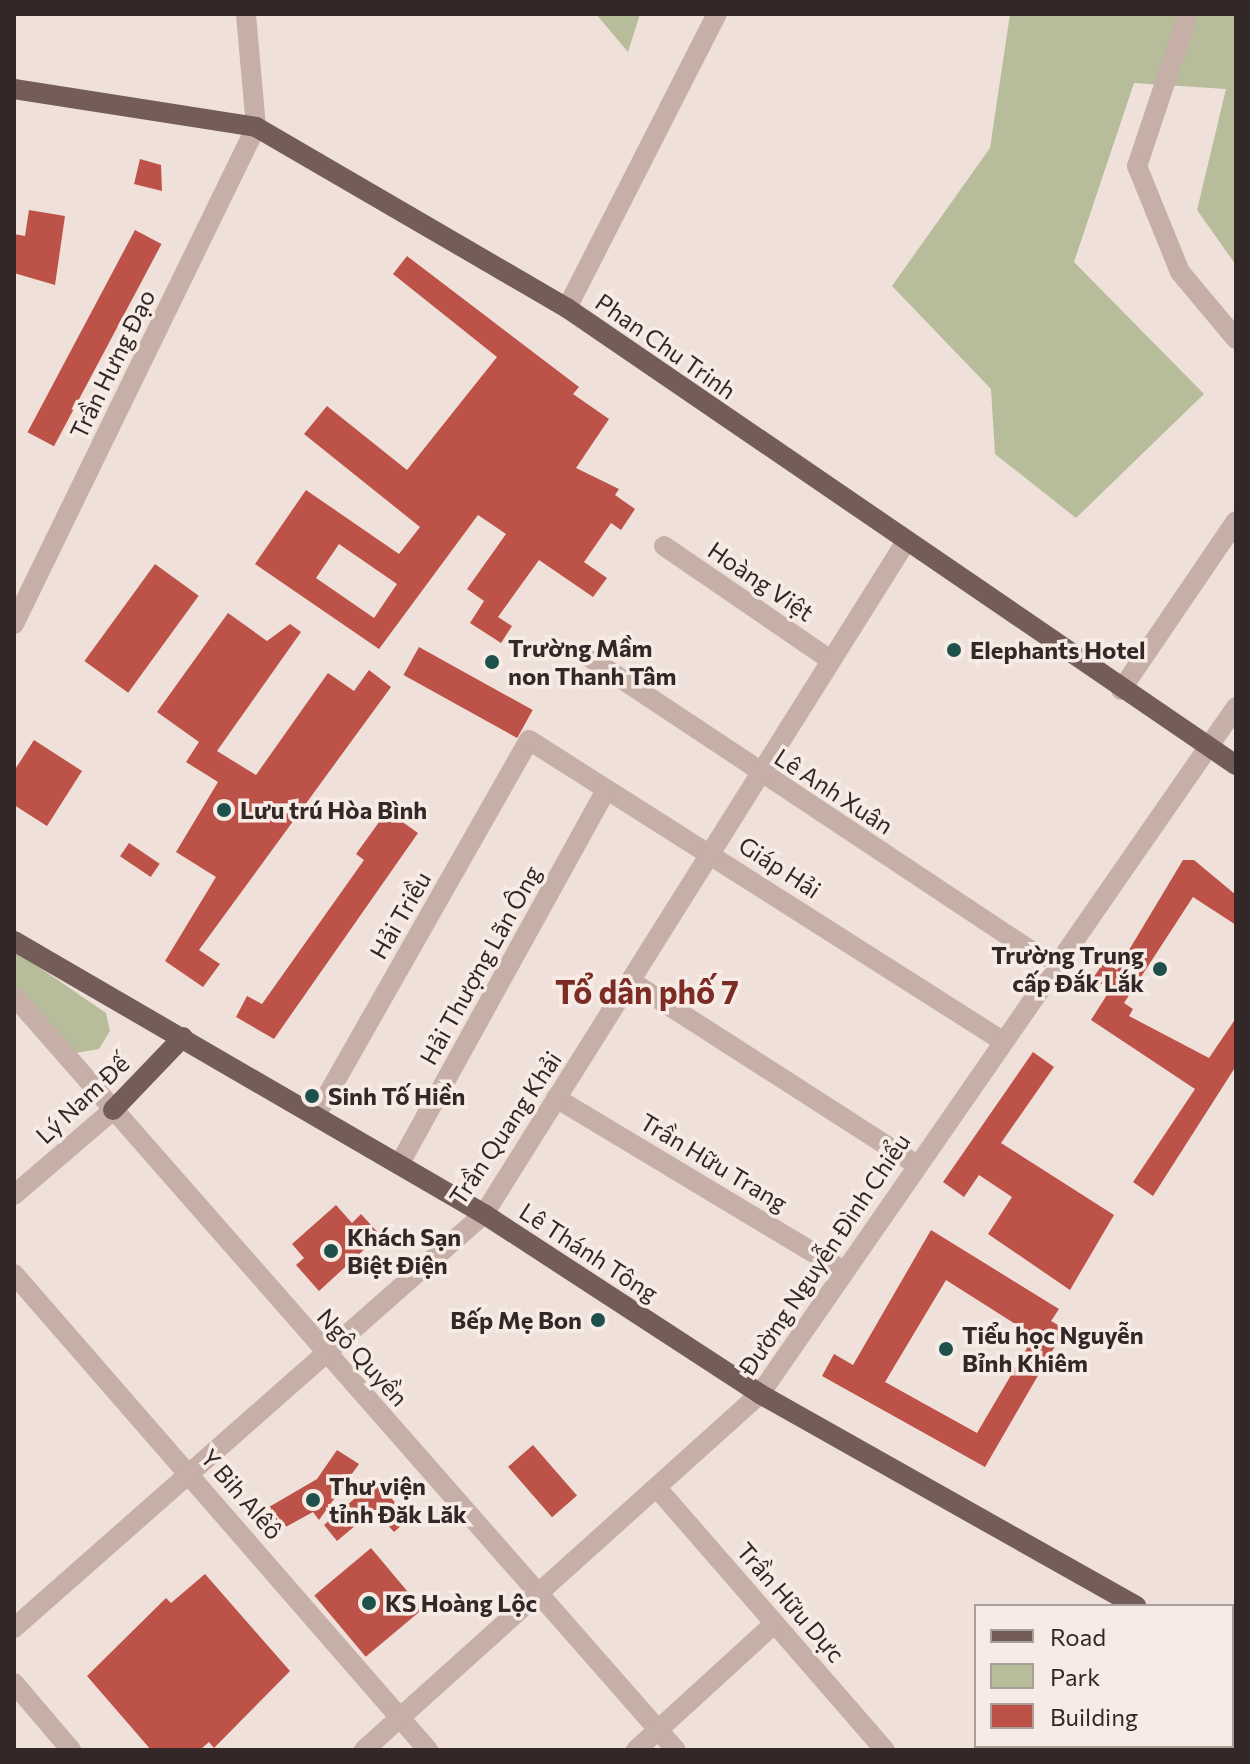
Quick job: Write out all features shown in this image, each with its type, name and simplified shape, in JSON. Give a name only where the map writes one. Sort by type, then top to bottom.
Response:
[{"type":"main road","name":"Phan Chu Trinh","points":[[14,89],[256,127],[567,308],[905,543],[1236,765]]},
{"type":"main road","name":"Lê Thánh Tông","points":[[14,941],[484,1214],[760,1394],[1132,1604]]},
{"type":"main road","name":"Lý Nam Đế","points":[[113,1110],[183,1037]]},
{"type":"street","points":[[246,14],[256,127]]},
{"type":"street","points":[[567,308],[717,14]]},
{"type":"street","points":[[1188,14],[1137,166],[1180,272],[1236,339]]},
{"type":"street","name":"Trần Hưng Đạo","points":[[14,624],[256,127]]},
{"type":"street","points":[[1121,690],[1236,521]]},
{"type":"street","name":"Trần Quang Khải","points":[[14,1628],[484,1214],[632,982],[756,772],[905,543]]},
{"type":"street","name":"Hoàng Việt","points":[[664,546],[829,659]]},
{"type":"street","name":"Lê Anh Xuân","points":[[587,656],[756,772],[1054,966]]},
{"type":"street","name":"Đường Nguyễn Đình Chiểu","points":[[364,1750],[760,1394],[1001,1040],[1236,707]]},
{"type":"street","name":"Giáp Hải","points":[[529,740],[1001,1040]]},
{"type":"street","name":"Hải Triều","points":[[316,1115],[529,740]]},
{"type":"street","name":"Hải Thượng Lãn Ông","points":[[399,1165],[606,790]]},
{"type":"street","points":[[632,982],[916,1164]]},
{"type":"street","name":"Ngô Quyền","points":[[14,996],[324,1354],[541,1594],[676,1750]]},
{"type":"street","name":"Trần Hữu Trang","points":[[556,1098],[844,1271]]},
{"type":"street","name":"Lý Nam Đế","points":[[14,1195],[113,1110]]},
{"type":"street","name":"Y Bih Alêô","points":[[14,1274],[190,1472],[428,1750]]},
{"type":"street","name":"Trần Hữu Dực","points":[[657,1488],[885,1750]]},
{"type":"street","points":[[636,1750],[775,1623]]},
{"type":"street","points":[[14,1683],[71,1750]]},
{"type":"green space","points":[[596,14],[640,14],[628,52]]},
{"type":"green space","points":[[1010,14],[1236,14],[1236,265],[1197,210],[1226,89],[1134,83],[1074,262],[1204,394],[1076,518],[995,454],[991,389],[892,286],[990,148]]},
{"type":"green space","points":[[14,950],[106,1013],[110,1031],[99,1049],[76,1053],[14,985]]},
{"type":"building","points":[[140,159],[161,165],[162,191],[134,184]]},
{"type":"building","points":[[29,210],[65,216],[55,285],[14,273],[14,234],[25,236]]},
{"type":"building","points":[[135,230],[161,244],[54,446],[27,432]]},
{"type":"building","points":[[407,256],[579,387],[573,394],[609,419],[576,468],[619,489],[615,495],[635,509],[621,530],[611,523],[584,562],[607,578],[593,597],[539,560],[498,617],[512,626],[501,643],[470,623],[484,601],[467,589],[506,534],[478,515],[379,649],[255,564],[306,490],[399,554],[420,527],[304,434],[327,406],[407,470],[497,357],[393,274]],"holes":[[[339,544],[397,584],[374,618],[316,578]]]},
{"type":"building","points":[[155,564],[199,596],[128,693],[84,661]]},
{"type":"building","points":[[228,613],[267,641],[290,624],[301,632],[217,751],[256,775],[328,673],[354,691],[369,670],[391,687],[199,950],[220,964],[203,987],[165,961],[216,877],[176,852],[218,782],[186,762],[199,742],[157,712]]},
{"type":"building","points":[[419,647],[533,710],[517,738],[403,675]]},
{"type":"building","points":[[34,740],[82,771],[47,826],[14,805],[14,771]]},
{"type":"building","points":[[387,811],[418,833],[274,1039],[236,1017],[247,996],[262,1004],[364,860],[356,854]]},
{"type":"building","points":[[129,843],[160,864],[151,877],[120,856]]},
{"type":"building","points":[[1183,860],[1194,860],[1236,895],[1236,925],[1193,897],[1124,1003],[1133,1009],[1129,1016],[1209,1058],[1236,1018],[1236,1066],[1153,1196],[1133,1182],[1195,1089],[1091,1020],[1110,990],[1093,978],[1104,962],[1117,970]]},
{"type":"building","points":[[1033,1052],[1054,1067],[1001,1143],[1114,1215],[1070,1290],[988,1234],[1012,1197],[979,1175],[964,1197],[943,1182]]},
{"type":"building","name":"Khách Sạn Biệt Điện","points":[[336,1205],[352,1223],[361,1214],[380,1235],[319,1291],[296,1265],[304,1258],[292,1244]]},
{"type":"building","points":[[931,1230],[1059,1309],[1051,1321],[1065,1329],[985,1467],[822,1376],[834,1354],[853,1365]],"holes":[[[946,1280],[1034,1336],[977,1433],[885,1382]]]},
{"type":"building","points":[[533,1445],[577,1496],[552,1517],[508,1467]]},
{"type":"building","name":"Thư viện tỉnh Đăk Lăk","points":[[337,1450],[359,1464],[319,1520],[313,1512],[282,1529],[269,1507],[317,1479]]},
{"type":"building","points":[[376,1480],[409,1519],[394,1532],[374,1510],[337,1541],[324,1525]]},
{"type":"building","name":"KS Hoàng Lộc","points":[[371,1548],[422,1609],[366,1657],[314,1596]]},
{"type":"building","points":[[205,1574],[290,1671],[214,1748],[209,1742],[200,1750],[151,1750],[87,1676],[166,1598],[171,1603]]},
{"type":"place","name":"Elephants Hotel","points":[[954,650]]},
{"type":"place","name":"Trường Mầm non Thanh Tâm","points":[[492,662]]},
{"type":"place","name":"Lưu trú Hòa Bình","points":[[224,810]]},
{"type":"place","name":"Trường Trung cấp Đắk Lắk","points":[[1160,969]]},
{"type":"place","name":"Sinh Tố Hiền","points":[[312,1096]]},
{"type":"place","name":"Khách Sạn Biệt Điện","points":[[331,1251]]},
{"type":"place","name":"Bếp Mẹ Bon","points":[[598,1320]]},
{"type":"place","name":"Tiểu học Nguyễn Bỉnh Khiêm","points":[[946,1349]]},
{"type":"place","name":"Thư viện tỉnh Đăk Lăk","points":[[313,1500]]},
{"type":"place","name":"KS Hoàng Lộc","points":[[369,1603]]},
{"type":"district","name":"Tổ dân phố 7","points":[[647,991]]}]
